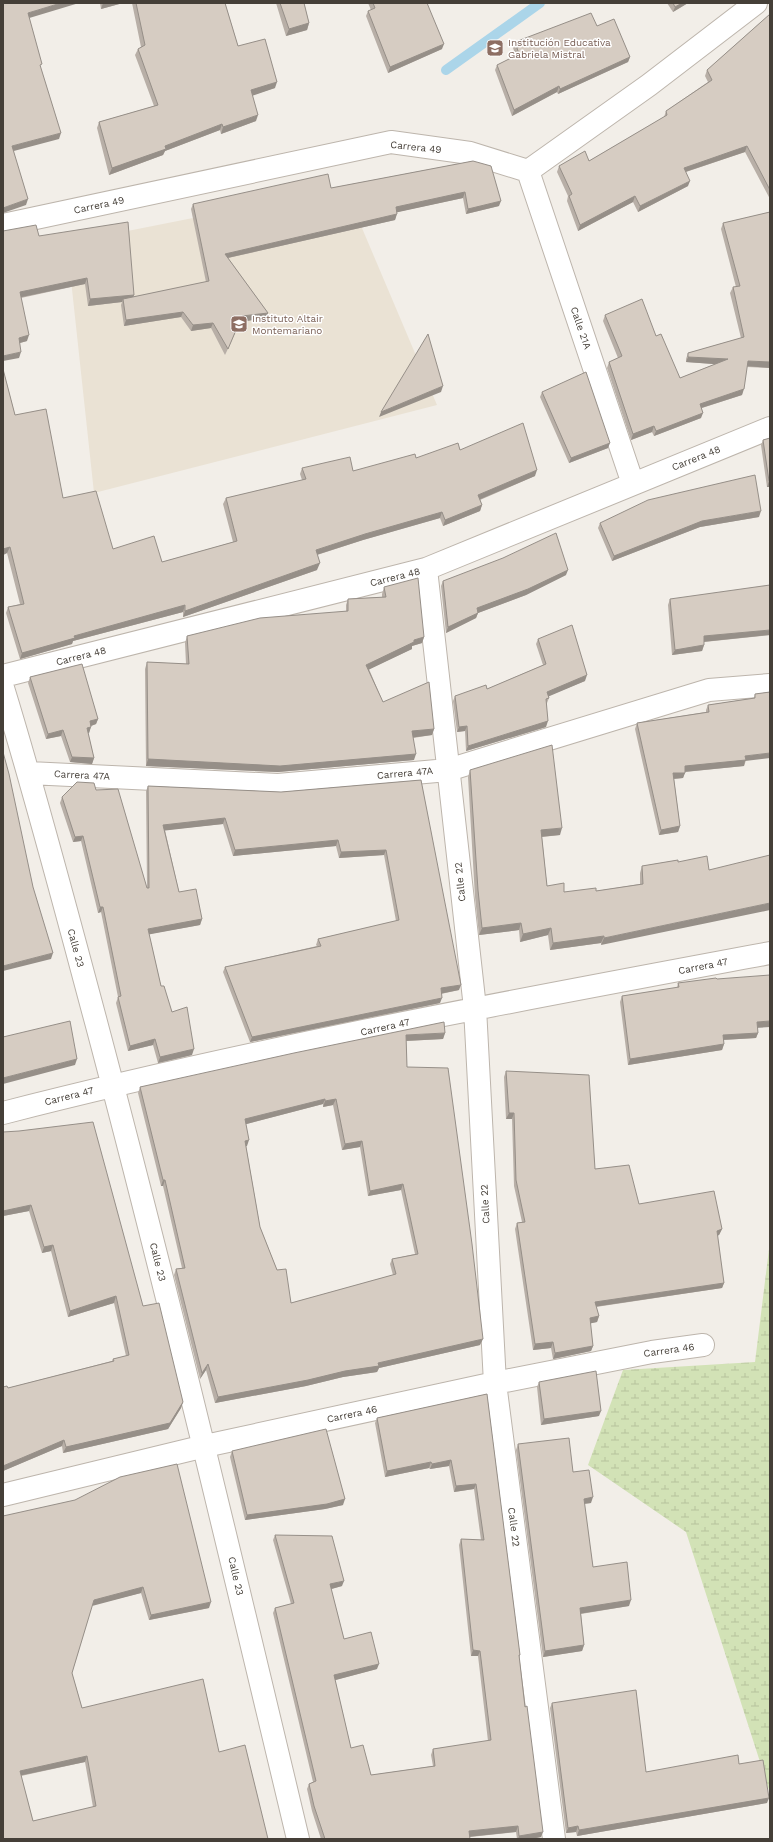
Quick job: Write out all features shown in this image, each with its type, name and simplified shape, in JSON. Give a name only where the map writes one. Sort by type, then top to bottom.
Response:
[{"type":"street","points":[[528,172],[649,84],[756,3]]},
{"type":"street","name":"Carrera 49","points":[[3,225],[391,142],[470,153],[528,172]]},
{"type":"street","name":"Calle 21A","points":[[528,172],[633,484]]},
{"type":"street","name":"Carrera 48","points":[[3,676],[426,569],[770,428]]},
{"type":"street","name":"Calle 22","points":[[426,569],[475,1008],[495,1383],[554,1839]]},
{"type":"street","name":"Carrera 47A","points":[[29,773],[278,785],[448,770],[709,690],[770,685]]},
{"type":"street","name":"Calle 23","points":[[3,688],[29,773],[113,1085],[205,1446],[298,1839]]},
{"type":"street","name":"Carrera 47","points":[[3,1113],[113,1085],[475,1008],[770,954]]},
{"type":"street","name":"Carrera 46","points":[[3,1495],[205,1446],[495,1383],[652,1352],[703,1345]]},
{"type":"shaded area","name":"Instituto Altair Montemariano","points":[[345,188],[437,405],[94,493],[67,243]]},
{"type":"green space","points":[[770,1241],[770,1793],[686,1532],[588,1465],[623,1370],[755,1362]]},
{"type":"building","points":[[3,3],[61,3],[28,13],[42,64],[40,65],[61,133],[12,146],[28,199],[3,208]]},
{"type":"building","points":[[136,3],[225,3],[238,46],[265,39],[277,82],[251,90],[258,115],[223,127],[222,124],[165,146],[166,149],[112,168],[99,122],[158,105],[138,49],[145,45]]},
{"type":"building","points":[[280,3],[304,3],[309,23],[289,29]]},
{"type":"building","points":[[373,3],[427,3],[444,44],[390,67],[368,11],[375,8]]},
{"type":"building","points":[[673,3],[682,3],[675,7]]},
{"type":"building","points":[[591,13],[597,26],[614,19],[630,57],[560,89],[559,86],[514,110],[497,65],[519,54],[515,42]]},
{"type":"building","points":[[770,14],[770,190],[747,146],[684,168],[690,181],[640,206],[635,196],[580,225],[569,196],[572,194],[559,166],[585,151],[589,161],[667,115],[666,111],[712,80],[707,70]]},
{"type":"building","points":[[473,161],[491,166],[501,201],[468,209],[465,192],[396,207],[397,214],[225,254],[268,313],[242,316],[228,349],[213,323],[193,325],[183,312],[126,320],[123,299],[209,281],[193,204],[328,174],[331,188]]},
{"type":"building","points":[[770,212],[770,362],[748,361],[744,389],[700,404],[703,413],[656,431],[654,426],[633,434],[609,362],[622,356],[605,315],[642,299],[656,336],[661,334],[680,378],[728,359],[688,357],[688,353],[744,337],[733,287],[740,286],[723,223]]},
{"type":"building","points":[[128,222],[134,295],[90,299],[87,278],[20,292],[29,335],[19,338],[21,352],[3,356],[3,231],[36,225],[39,236]]},
{"type":"building","points":[[428,334],[443,386],[381,412]]},
{"type":"building","points":[[3,369],[15,415],[46,409],[63,498],[96,491],[113,549],[154,536],[162,562],[237,541],[226,498],[306,479],[302,468],[350,457],[353,471],[415,454],[416,458],[458,443],[460,450],[523,423],[537,470],[478,495],[482,505],[445,520],[442,512],[365,534],[316,550],[320,563],[185,611],[185,605],[74,636],[75,638],[22,653],[8,607],[24,604],[10,547],[3,549]]},
{"type":"building","points":[[586,372],[610,443],[571,458],[542,392]]},
{"type":"building","points":[[770,438],[770,481],[769,481],[763,440]]},
{"type":"building","points":[[755,475],[761,511],[702,521],[614,556],[600,523],[648,500]]},
{"type":"building","points":[[556,533],[568,570],[528,589],[477,608],[478,613],[448,627],[443,581],[503,558]]},
{"type":"building","points":[[418,578],[424,637],[414,640],[414,642],[366,665],[383,702],[429,682],[434,729],[412,731],[416,754],[280,766],[148,759],[147,662],[189,664],[187,636],[260,618],[348,611],[348,599],[386,597],[384,587]]},
{"type":"building","points":[[770,585],[770,630],[704,636],[704,645],[675,650],[670,599]]},
{"type":"building","points":[[572,625],[587,675],[547,692],[549,698],[546,699],[548,721],[468,746],[467,726],[459,727],[455,696],[486,685],[487,689],[546,664],[538,639]]},
{"type":"building","points":[[82,664],[98,719],[90,721],[91,727],[87,728],[94,758],[72,757],[63,730],[48,734],[30,677]]},
{"type":"building","points":[[770,692],[770,753],[745,756],[746,760],[685,766],[685,773],[673,773],[680,826],[661,830],[637,723],[709,712],[708,705],[755,698],[755,694]]},
{"type":"building","points":[[552,745],[562,828],[541,830],[547,886],[564,883],[564,892],[596,888],[596,891],[643,884],[642,866],[678,860],[678,862],[707,856],[709,870],[770,855],[770,903],[604,938],[604,936],[553,943],[551,928],[523,934],[521,923],[482,928],[470,770]]},
{"type":"building","points":[[3,752],[33,887],[53,953],[3,966]]},
{"type":"building","points":[[421,780],[461,985],[441,988],[442,998],[252,1037],[225,967],[321,946],[318,939],[399,920],[386,850],[341,852],[338,840],[235,850],[225,818],[163,825],[179,892],[196,889],[202,919],[148,929],[161,986],[164,986],[172,1012],[187,1007],[194,1049],[160,1057],[155,1039],[130,1046],[118,997],[121,996],[103,907],[100,907],[83,836],[75,837],[62,797],[77,782],[94,783],[96,790],[118,789],[147,888],[149,888],[148,786],[281,792]]},
{"type":"building","points":[[770,975],[770,1021],[757,1022],[758,1033],[723,1035],[724,1044],[630,1059],[622,996],[679,987],[678,983],[716,978]]},
{"type":"building","points":[[70,1021],[77,1059],[3,1078],[3,1037]]},
{"type":"building","points":[[444,1022],[445,1033],[406,1035],[407,1067],[448,1068],[472,1244],[483,1339],[378,1363],[379,1366],[345,1371],[308,1380],[218,1397],[208,1364],[202,1373],[176,1269],[185,1268],[165,1180],[163,1180],[140,1087]],"holes":[[[325,1099],[325,1101],[336,1099],[345,1144],[362,1141],[370,1191],[403,1184],[418,1254],[392,1259],[396,1274],[291,1303],[286,1269],[277,1270],[260,1227],[245,1141],[249,1140],[245,1119]]]},
{"type":"building","points":[[506,1071],[589,1075],[595,1169],[629,1165],[639,1204],[714,1191],[722,1229],[717,1231],[724,1283],[595,1302],[599,1316],[590,1318],[593,1346],[555,1353],[553,1342],[535,1344],[517,1223],[525,1222],[516,1180],[514,1113],[509,1113]]},
{"type":"building","points":[[93,1122],[143,1306],[159,1303],[183,1402],[170,1423],[66,1447],[64,1440],[3,1466],[3,1387],[7,1386],[8,1388],[114,1361],[113,1359],[129,1355],[116,1296],[70,1311],[53,1245],[44,1247],[31,1205],[3,1211],[3,1132]]},
{"type":"building","points":[[596,1371],[601,1411],[544,1419],[539,1382]]},
{"type":"building","points":[[487,1394],[520,1655],[525,1707],[527,1706],[543,1832],[519,1836],[518,1826],[469,1831],[470,1839],[325,1839],[314,1806],[309,1784],[316,1781],[275,1608],[294,1603],[275,1535],[332,1536],[344,1581],[330,1584],[344,1639],[371,1632],[379,1664],[334,1675],[351,1748],[363,1745],[371,1775],[435,1766],[433,1749],[491,1740],[480,1651],[473,1650],[461,1539],[484,1540],[476,1484],[456,1486],[451,1460],[432,1464],[431,1462],[387,1471],[377,1418]]},
{"type":"building","points":[[326,1429],[345,1499],[327,1504],[247,1515],[232,1451]]},
{"type":"building","points":[[569,1438],[573,1472],[589,1470],[593,1497],[584,1499],[593,1567],[627,1562],[631,1600],[580,1608],[584,1645],[545,1651],[518,1444]]},
{"type":"building","points":[[177,1464],[211,1602],[151,1615],[143,1587],[94,1600],[72,1673],[82,1708],[203,1679],[219,1752],[245,1745],[268,1839],[3,1839],[3,1516],[75,1500],[120,1477]],"holes":[[[87,1756],[96,1806],[33,1821],[20,1771]]]},
{"type":"building","points":[[636,1690],[646,1772],[738,1755],[739,1764],[763,1760],[769,1798],[579,1830],[578,1826],[568,1828],[552,1703]]},
{"type":"waterway","points":[[446,70],[540,3]]},
{"type":"place","name":"Institución Educativa Gabriela Mistral","points":[[495,48]]},
{"type":"place","name":"Instituto Altair Montemariano","points":[[239,324]]}]
